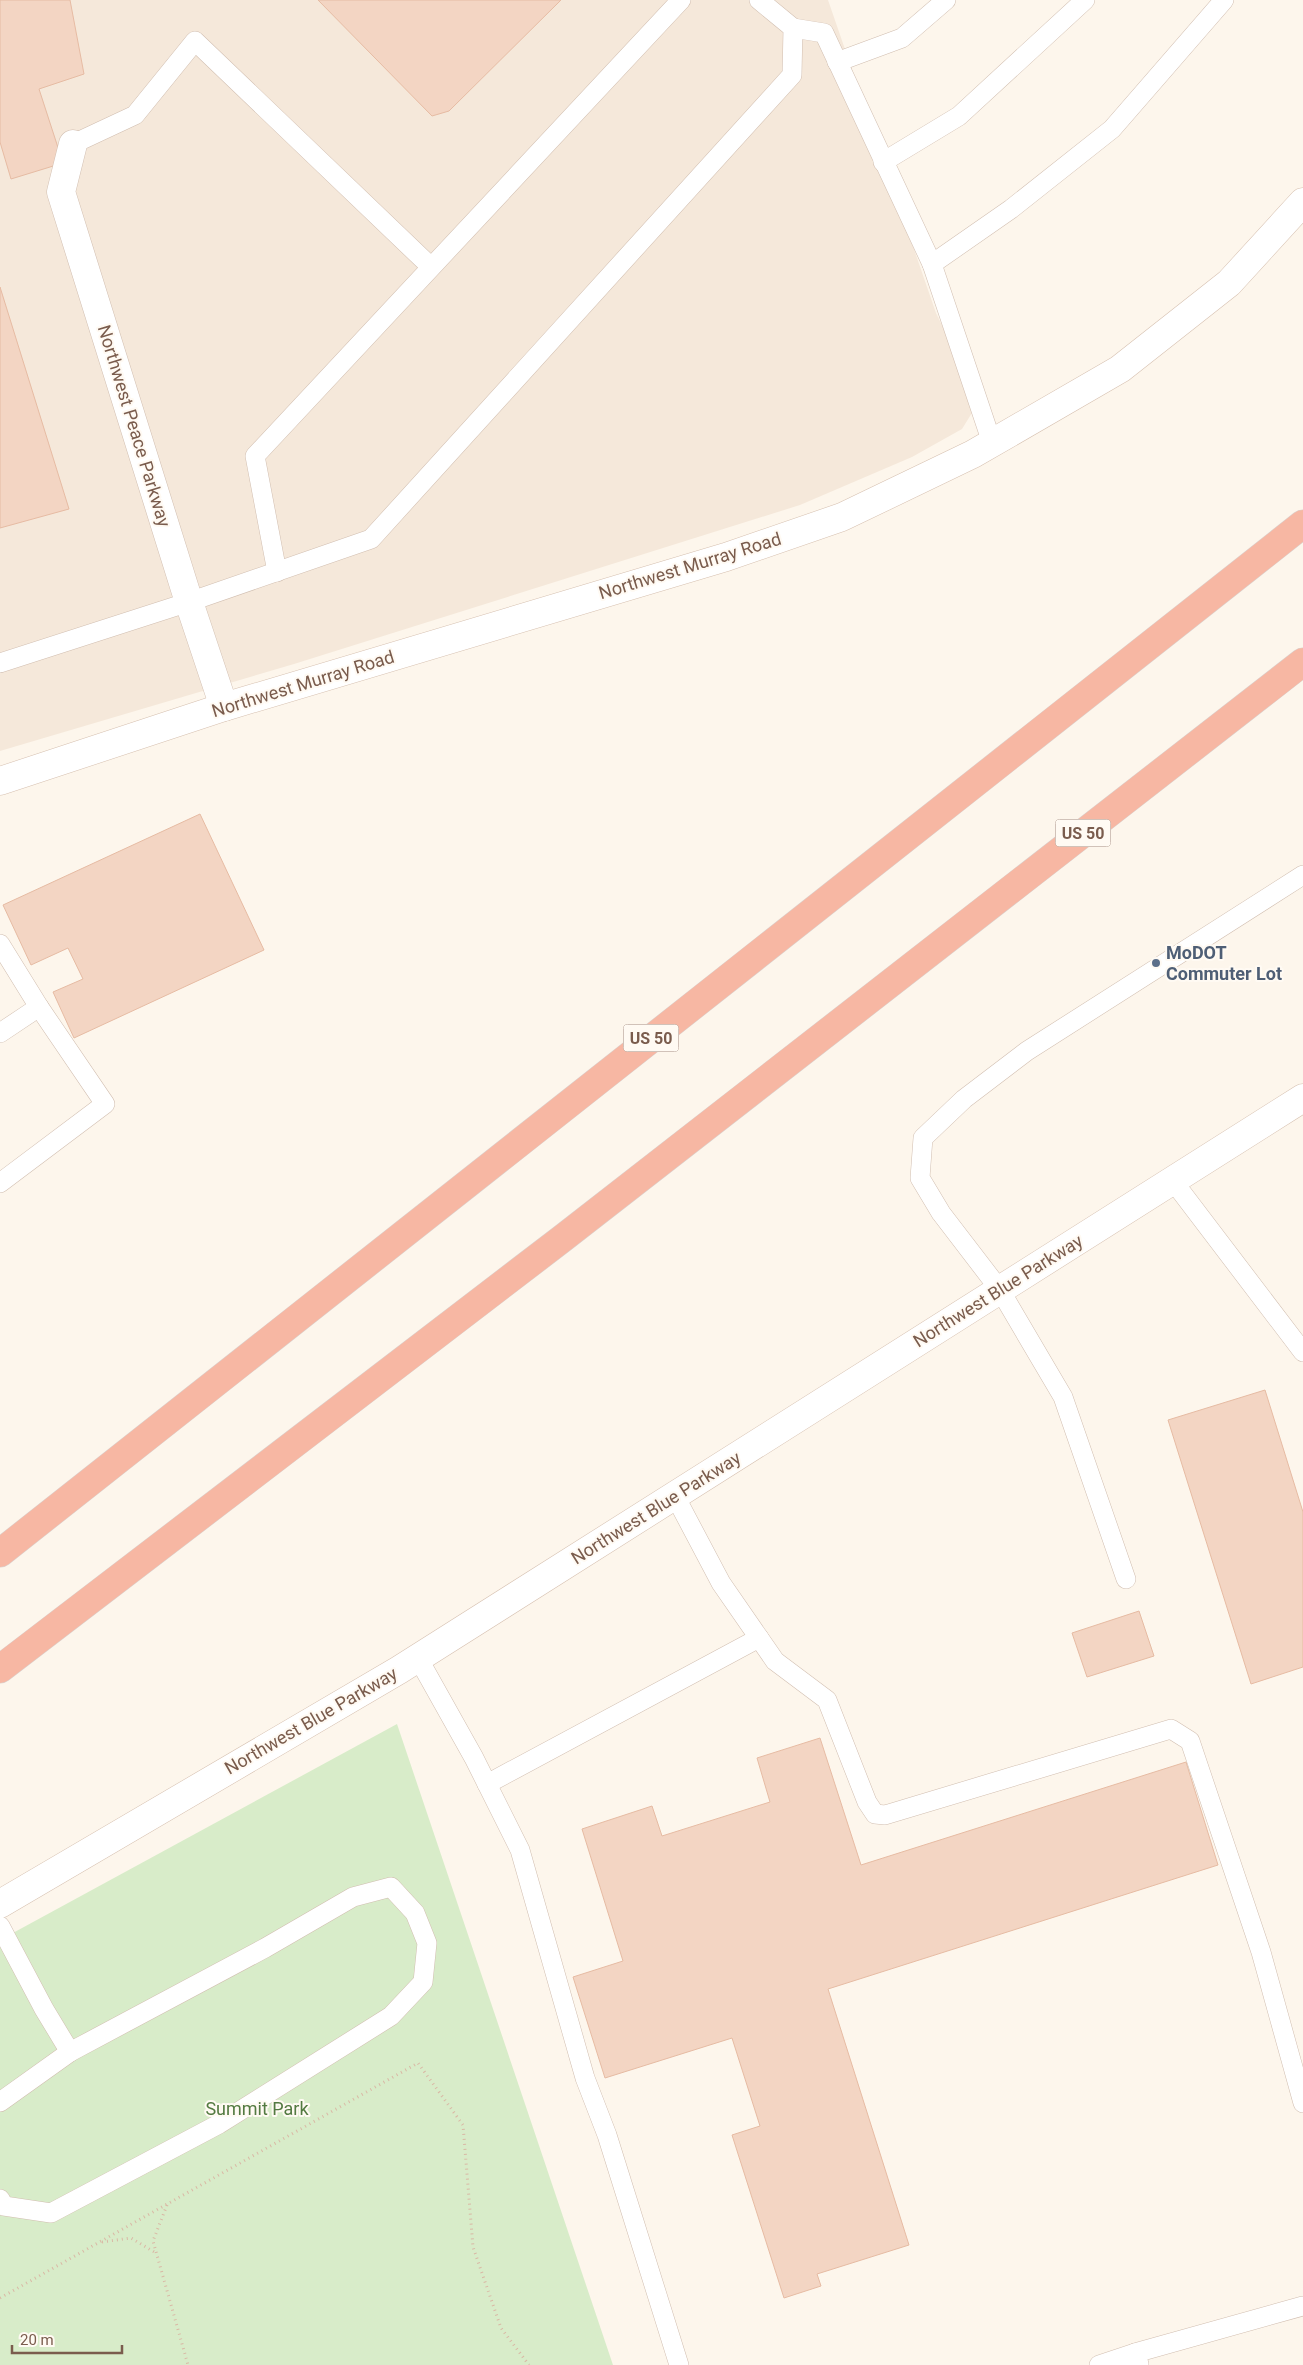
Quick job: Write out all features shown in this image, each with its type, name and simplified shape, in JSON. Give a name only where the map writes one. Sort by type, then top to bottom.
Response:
[{"type":"highway","name":"US 50","points":[[0,1553],[1303,524]]},
{"type":"highway","name":"US 50","points":[[0,1669],[547,1250],[1303,662]]},
{"type":"street","name":"Northwest Peace Parkway","points":[[73,144],[61,192],[224,708]]},
{"type":"street","name":"Northwest Murray Road","points":[[0,781],[224,708],[744,551],[842,517],[973,454],[1120,369],[1229,283],[1303,202]]},
{"type":"street","name":"Northwest Blue Parkway","points":[[0,1904],[418,1658],[1303,1098]]},
{"type":"lane","points":[[277,572],[255,456],[681,0]]},
{"type":"lane","points":[[759,0],[792,28],[824,33],[932,264],[992,443]]},
{"type":"lane","points":[[837,62],[902,38],[946,0]]},
{"type":"lane","points":[[883,162],[959,116],[1085,0]]},
{"type":"lane","points":[[932,264],[1011,209],[1112,129],[1224,0]]},
{"type":"lane","points":[[0,663],[189,602],[371,539],[792,75],[792,28]]},
{"type":"lane","points":[[73,144],[135,115],[195,41],[431,267]]},
{"type":"lane","points":[[1126,1579],[1063,1397],[1000,1290],[942,1213],[920,1178],[923,1138],[964,1099],[1027,1051],[1303,875]]},
{"type":"lane","points":[[0,944],[39,1007],[105,1104],[0,1183]]},
{"type":"lane","points":[[0,1033],[39,1007]]},
{"type":"lane","points":[[1173,1181],[1303,1352]]},
{"type":"lane","points":[[674,1496],[721,1583],[775,1661],[827,1700],[867,1802],[875,1814],[885,1815],[1171,1729],[1190,1741],[1260,1952],[1303,2103]]},
{"type":"lane","points":[[487,1784],[759,1638]]},
{"type":"lane","points":[[418,1658],[487,1784],[520,1850],[585,2078],[607,2135],[679,2365]]},
{"type":"lane","points":[[0,2102],[70,2052],[265,1948],[353,1897],[391,1887],[415,1913],[427,1943],[423,1982],[391,2016],[219,2124],[51,2213],[4,2206],[0,2199]]},
{"type":"lane","points":[[0,1926],[44,2009],[70,2052]]},
{"type":"lane","points":[[1099,2365],[1137,2359],[1303,2306]]},
{"type":"path","points":[[0,2298],[418,2063],[463,2125],[473,2247],[501,2328],[529,2365]]},
{"type":"path","points":[[167,2204],[153,2241],[188,2365]]},
{"type":"path","points":[[99,2242],[131,2238],[157,2254]]},
{"type":"shaded area","points":[[0,0],[828,0],[936,313],[962,366],[975,408],[962,429],[912,457],[800,505],[294,664],[0,751]]},
{"type":"green space","name":"Summit Park","points":[[397,1724],[613,2365],[0,2365],[0,1940]]},
{"type":"building","points":[[0,0],[70,0],[84,74],[39,89],[63,163],[11,179],[0,142]]},
{"type":"building","points":[[318,0],[561,0],[449,111],[432,116]]},
{"type":"building","points":[[0,287],[69,509],[0,528]]},
{"type":"building","points":[[200,814],[264,950],[74,1038],[53,992],[83,979],[68,948],[31,965],[3,905]]},
{"type":"building","points":[[1265,1390],[1303,1512],[1303,1667],[1251,1684],[1168,1420]]},
{"type":"building","points":[[1139,1611],[1154,1656],[1087,1677],[1072,1633]]},
{"type":"building","points":[[820,1738],[861,1865],[1186,1762],[1218,1865],[828,1989],[909,2245],[817,2274],[821,2286],[784,2298],[732,2135],[760,2126],[732,2038],[605,2078],[573,1977],[623,1961],[582,1829],[652,1806],[662,1836],[770,1802],[757,1758]]},
{"type":"place","name":"MoDOT Commuter Lot","points":[[1156,963]]}]
